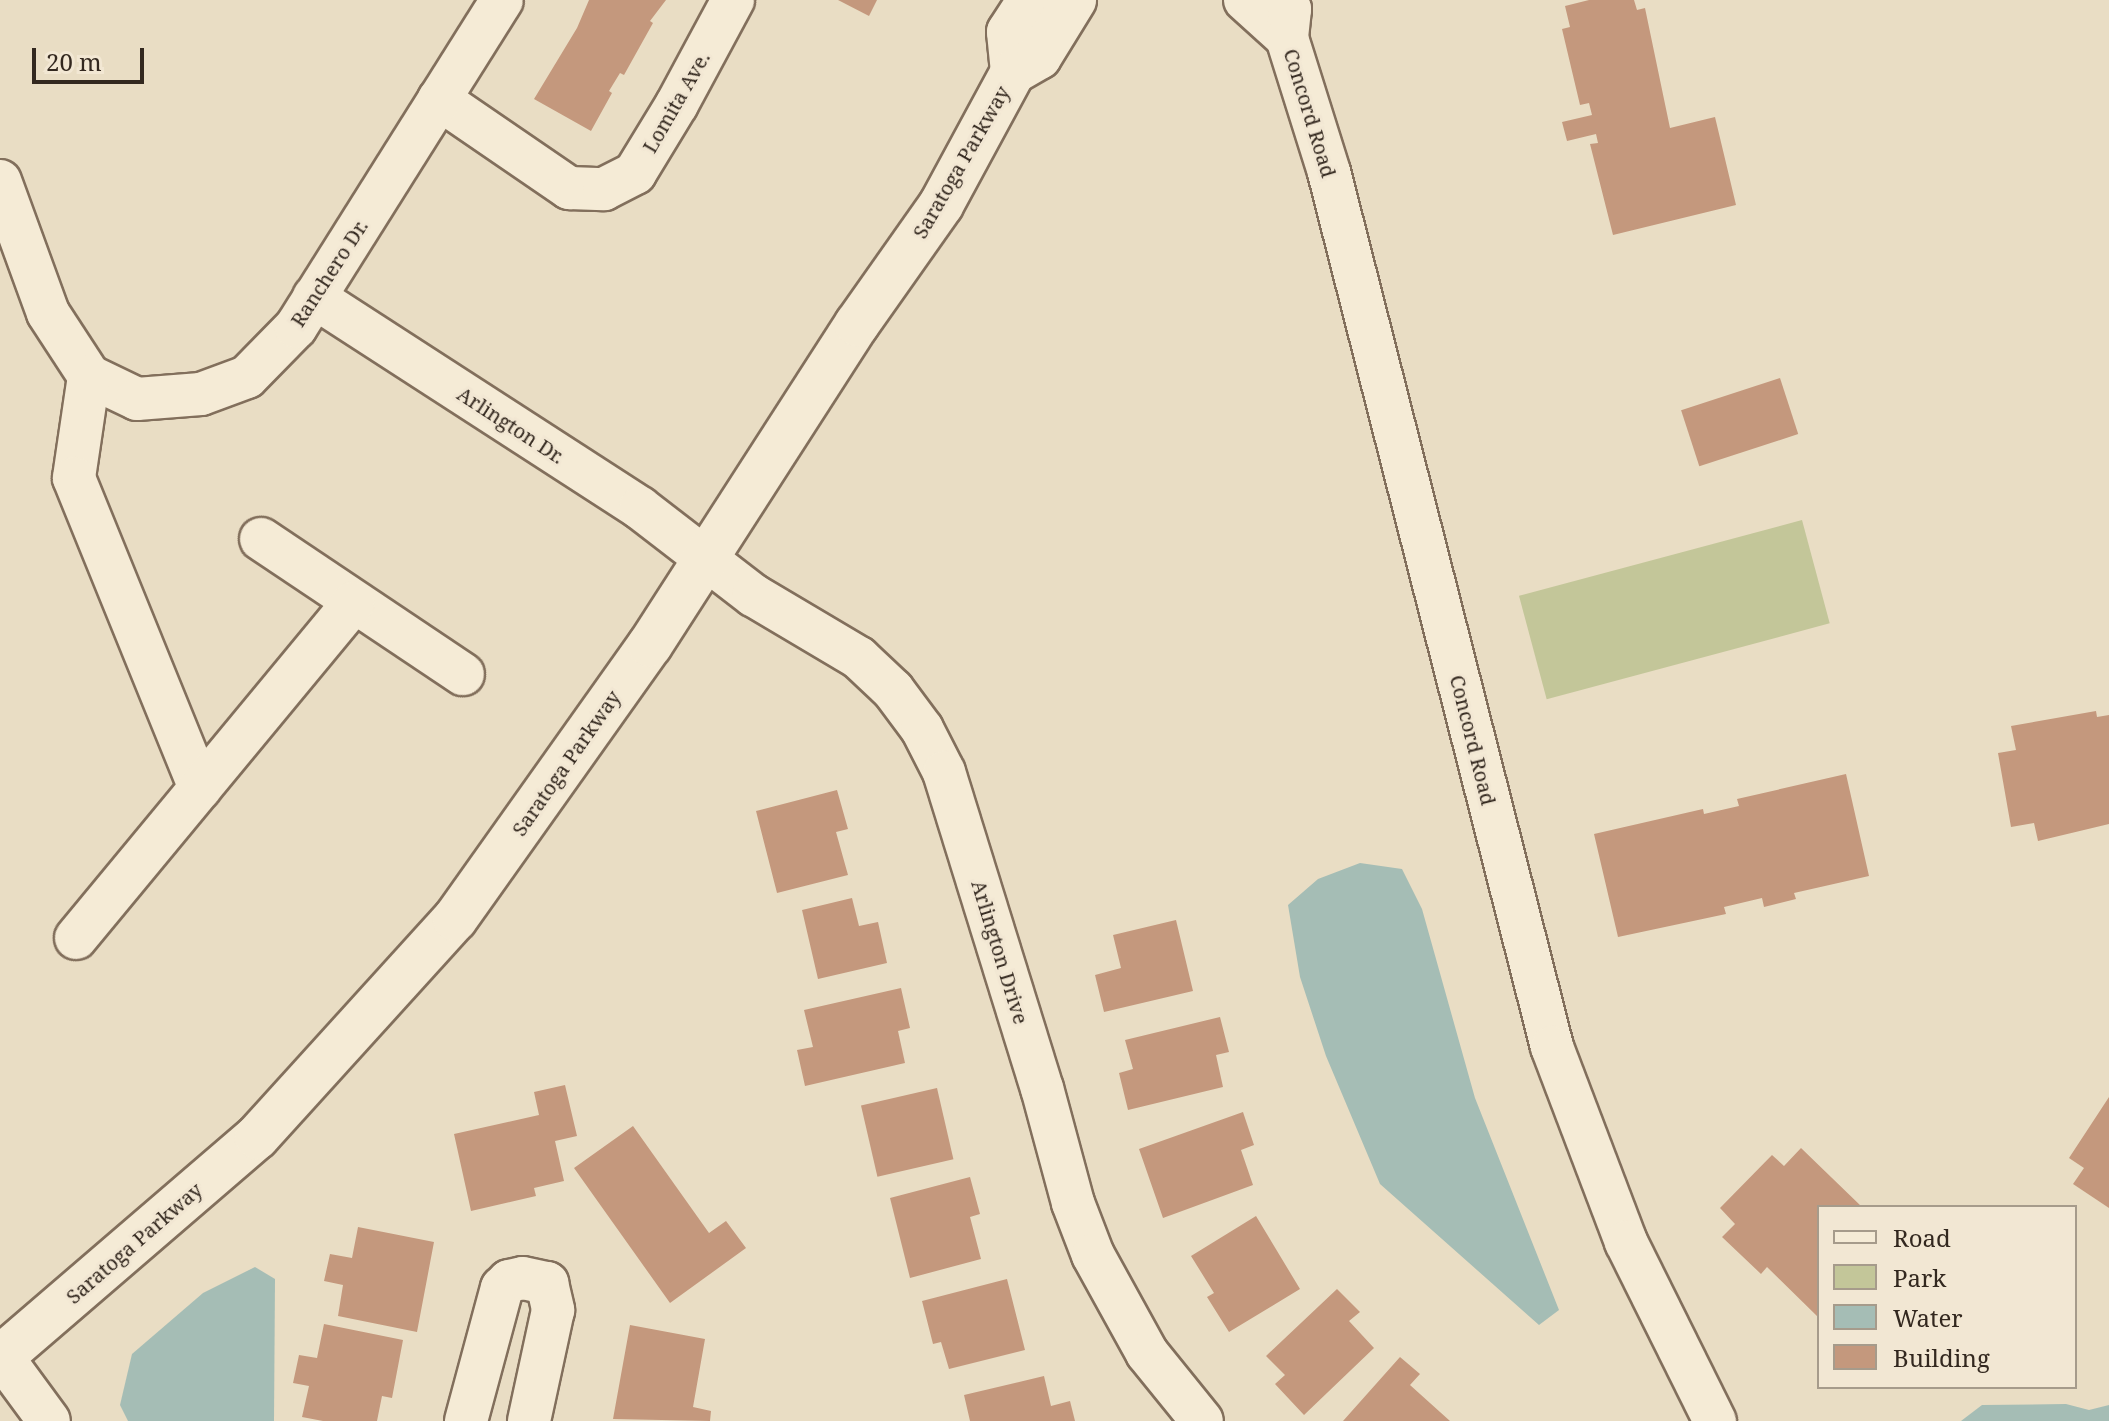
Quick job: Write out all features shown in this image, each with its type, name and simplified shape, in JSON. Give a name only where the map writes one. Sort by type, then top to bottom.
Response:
[{"type":"street","name":"Ranchero Dr.","points":[[89,376],[137,399],[201,394],[247,377],[296,327],[502,0]]},
{"type":"street","name":"Lomita Ave.","points":[[439,99],[569,188],[604,189],[635,173],[677,104],[733,0]]},
{"type":"street","name":"Saratoga Parkway","points":[[1013,72],[1009,32],[1030,0]]},
{"type":"street","name":"Saratoga Parkway","points":[[1,1358],[257,1137],[455,919],[650,645],[703,558],[857,324],[941,205],[1013,72],[1039,57],[1074,0]]},
{"type":"street","name":"Concord Road","points":[[1245,0],[1287,19],[1329,172],[1552,1047],[1626,1242],[1715,1421]]},
{"type":"street","points":[[0,181],[48,313],[89,376],[74,478],[200,788]]},
{"type":"street","name":"Arlington Dr.","points":[[314,297],[640,508],[703,558]]},
{"type":"street","points":[[261,539],[463,674]]},
{"type":"street","name":"Arlington Drive","points":[[703,558],[753,595],[859,658],[893,690],[922,729],[944,772],[1042,1088],[1073,1203],[1093,1255],[1147,1353],[1202,1421]]},
{"type":"street","points":[[76,938],[353,603]]},
{"type":"street","points":[[466,1421],[502,1288],[509,1281],[523,1278],[547,1283],[553,1310],[529,1421]]},
{"type":"street","points":[[1,1358],[49,1421]]},
{"type":"green space","points":[[1802,520],[1830,623],[1547,699],[1519,596]]},
{"type":"water","points":[[1360,863],[1402,869],[1422,909],[1475,1098],[1559,1310],[1539,1325],[1380,1184],[1326,1056],[1300,977],[1288,905],[1318,879]]},
{"type":"water","points":[[255,1267],[275,1279],[274,1421],[128,1421],[120,1405],[132,1354],[203,1293]]},
{"type":"water","points":[[2066,1404],[2089,1410],[2109,1405],[2109,1421],[1961,1421],[1982,1405]]},
{"type":"building","points":[[589,0],[666,0],[650,21],[653,23],[624,75],[620,73],[609,91],[612,93],[591,131],[534,99],[577,28]]},
{"type":"building","points":[[838,0],[877,0],[869,16]]},
{"type":"building","points":[[1589,0],[1634,0],[1637,10],[1645,8],[1670,128],[1715,117],[1736,205],[1613,235],[1590,144],[1598,143],[1596,134],[1567,141],[1562,122],[1592,115],[1589,103],[1580,105],[1562,29],[1570,27],[1565,6]]},
{"type":"building","points":[[1780,378],[1798,434],[1699,466],[1681,410]]},
{"type":"building","points":[[2096,711],[2097,717],[2109,715],[2109,824],[2038,841],[2034,823],[2011,827],[1998,753],[2016,750],[2011,726]]},
{"type":"building","points":[[1846,774],[1869,876],[1794,893],[1796,899],[1764,907],[1762,898],[1724,907],[1726,914],[1618,937],[1594,834],[1703,809],[1704,814],[1739,806],[1737,799]]},
{"type":"building","points":[[837,790],[848,829],[836,832],[848,875],[777,893],[756,811]]},
{"type":"building","points":[[852,898],[859,926],[878,922],[887,963],[818,979],[802,910]]},
{"type":"building","points":[[1176,920],[1193,991],[1104,1012],[1095,975],[1121,968],[1113,935]]},
{"type":"building","points":[[901,988],[910,1028],[898,1031],[905,1063],[805,1086],[797,1050],[813,1047],[804,1010]]},
{"type":"building","points":[[1220,1017],[1229,1052],[1216,1055],[1223,1087],[1128,1110],[1119,1073],[1133,1069],[1125,1040]]},
{"type":"building","points":[[565,1085],[577,1136],[555,1141],[564,1181],[534,1188],[536,1196],[471,1211],[454,1134],[539,1115],[534,1092]]},
{"type":"building","points":[[937,1088],[953,1159],[877,1177],[861,1106]]},
{"type":"building","points":[[2109,1097],[2109,1208],[2073,1184],[2084,1168],[2069,1158]]},
{"type":"building","points":[[1243,1112],[1254,1145],[1241,1150],[1253,1185],[1163,1218],[1139,1149]]},
{"type":"building","points":[[633,1126],[709,1233],[726,1221],[746,1248],[670,1303],[574,1168]]},
{"type":"building","points":[[1801,1148],[1860,1205],[1817,1205],[1817,1316],[1767,1267],[1761,1274],[1722,1237],[1735,1224],[1720,1208],[1772,1155],[1784,1166]]},
{"type":"building","points":[[970,1177],[980,1214],[970,1217],[981,1259],[910,1278],[890,1198]]},
{"type":"building","points":[[1256,1216],[1300,1289],[1229,1332],[1207,1297],[1214,1293],[1191,1256]]},
{"type":"building","points":[[358,1227],[434,1242],[417,1332],[338,1316],[343,1285],[324,1281],[330,1254],[352,1258]]},
{"type":"building","points":[[1007,1279],[1025,1350],[949,1369],[941,1342],[933,1344],[922,1301]]},
{"type":"building","points":[[1337,1289],[1360,1312],[1349,1321],[1374,1348],[1304,1415],[1275,1384],[1285,1375],[1266,1356]]},
{"type":"building","points":[[324,1324],[403,1340],[392,1398],[382,1396],[377,1421],[323,1421],[302,1417],[309,1386],[293,1383],[299,1355],[317,1358]]},
{"type":"building","points":[[630,1325],[705,1339],[693,1407],[711,1411],[710,1421],[613,1419]]},
{"type":"building","points":[[1400,1357],[1420,1374],[1410,1385],[1450,1421],[1343,1421]]},
{"type":"building","points":[[1044,1376],[1051,1406],[1070,1401],[1075,1421],[970,1421],[964,1395]]}]
